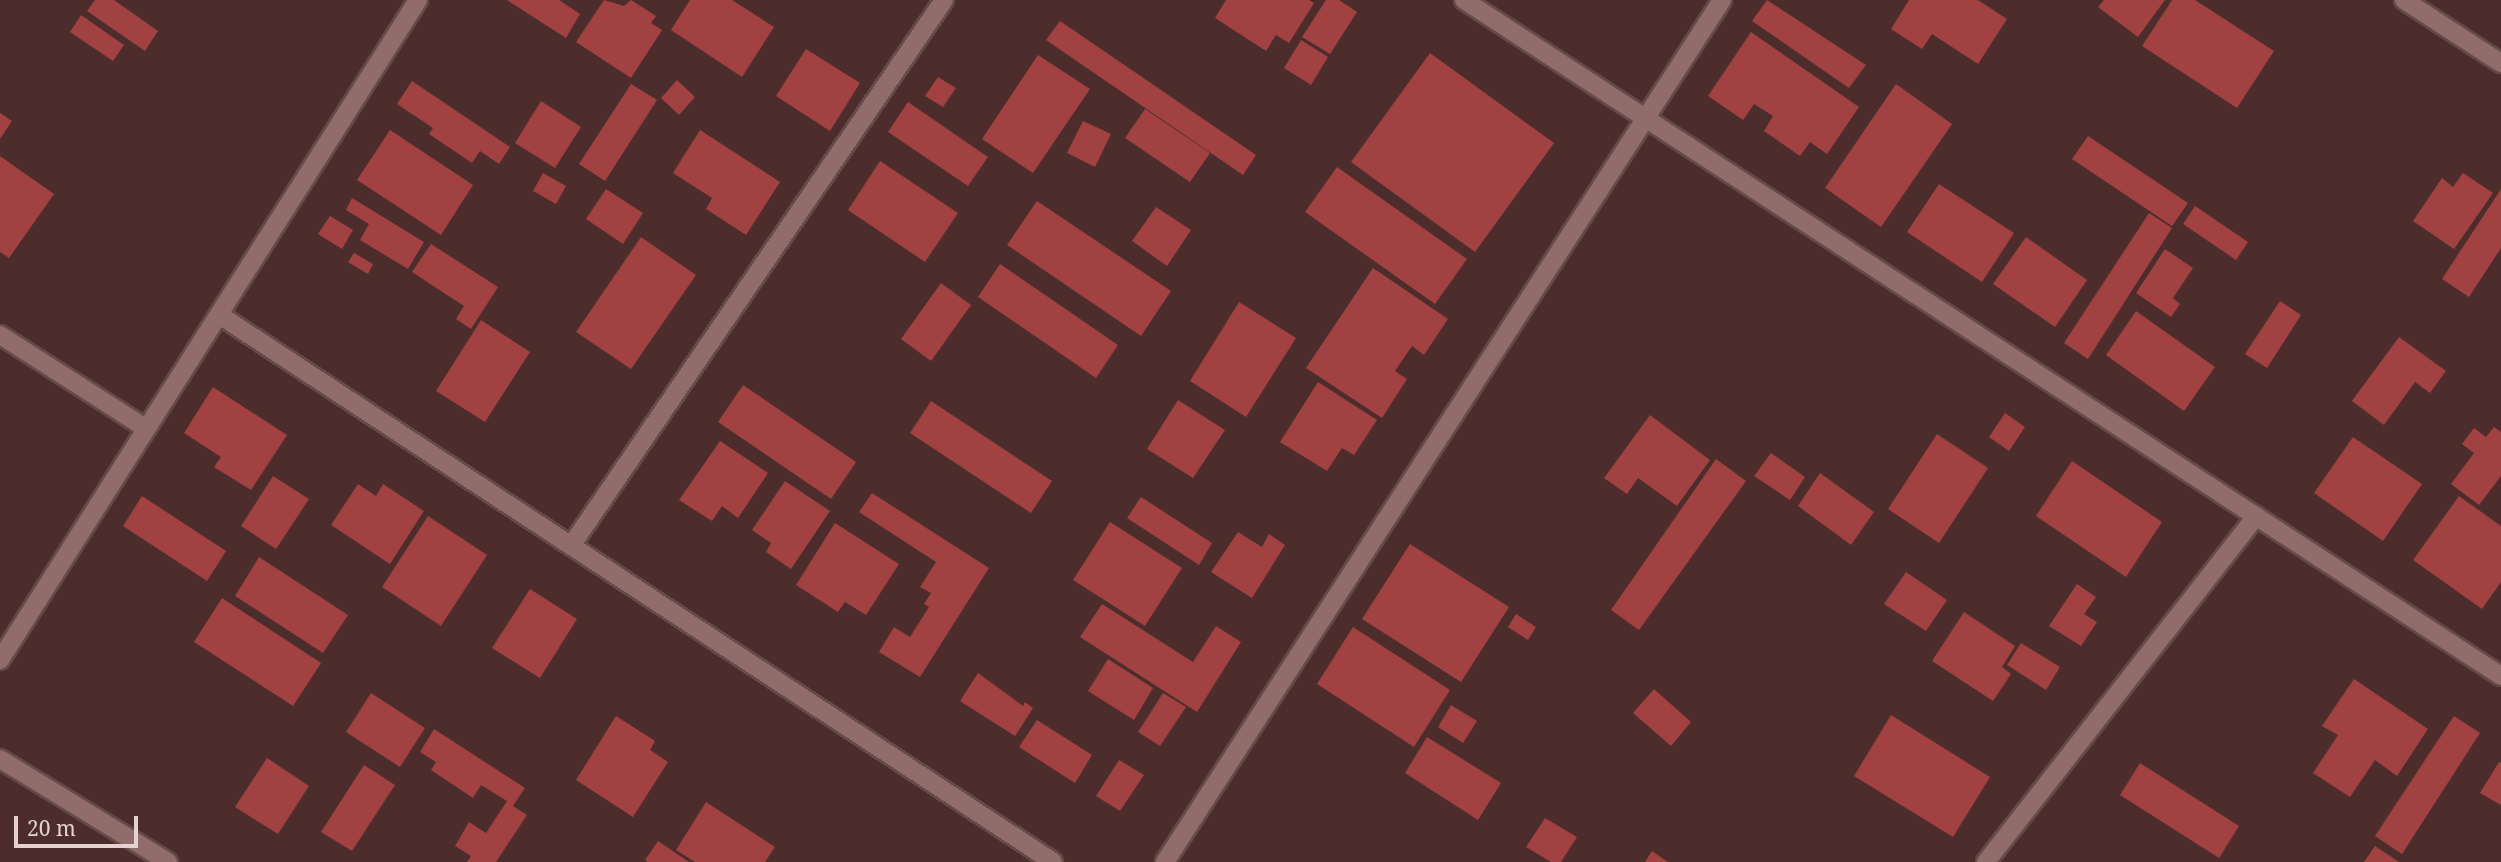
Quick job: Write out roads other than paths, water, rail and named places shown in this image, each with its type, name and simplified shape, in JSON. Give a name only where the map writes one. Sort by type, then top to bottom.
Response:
[{"type":"street","points":[[0,660],[221,316],[418,0]]},
{"type":"street","points":[[571,546],[944,0]]},
{"type":"street","points":[[1464,0],[2501,676]]},
{"type":"street","points":[[1165,862],[1722,0]]},
{"type":"street","points":[[2404,0],[2501,63]]},
{"type":"street","points":[[221,316],[1053,862]]},
{"type":"street","points":[[0,335],[147,429]]},
{"type":"street","points":[[1986,862],[2256,516]]},
{"type":"street","points":[[0,759],[168,862]]}]
